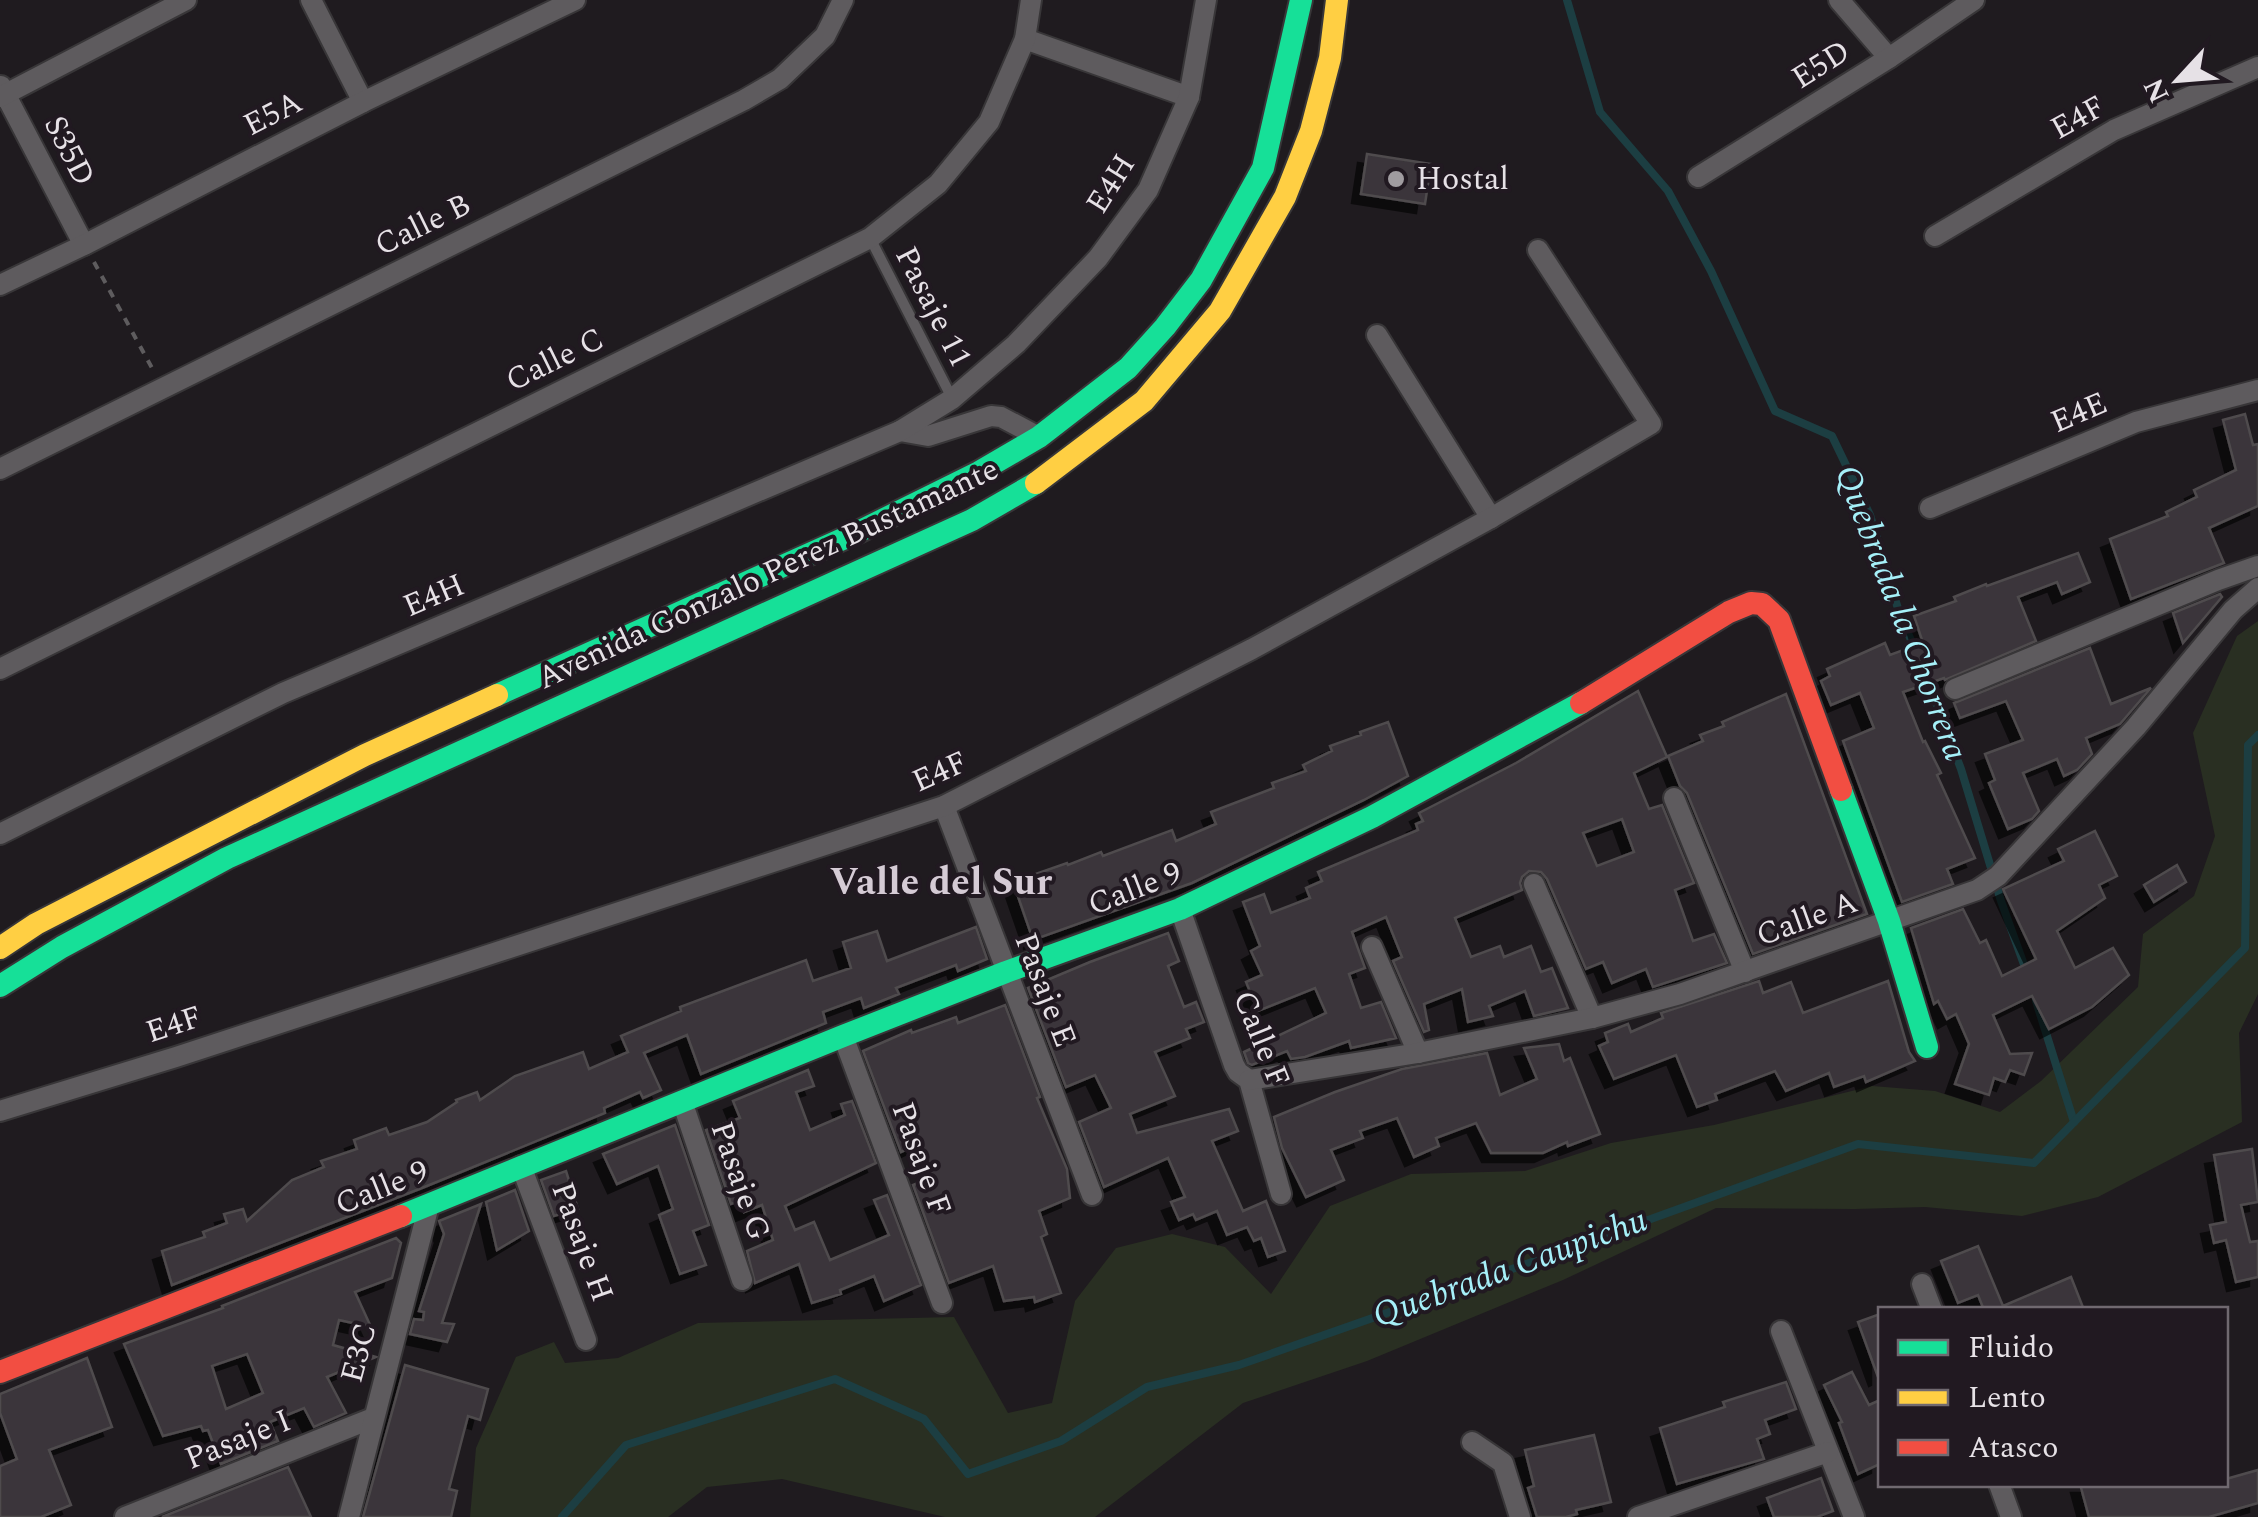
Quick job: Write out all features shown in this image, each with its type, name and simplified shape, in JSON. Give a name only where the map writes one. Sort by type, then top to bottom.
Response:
[{"type":"main road","name":"Avenida Gonzalo Perez Bustamante","points":[[0,948],[36,924],[365,755],[856,533],[979,472],[1039,436],[1128,368],[1201,280],[1263,168],[1302,0]]},
{"type":"main road","name":"Avenida Gonzalo Perez Bustamante","points":[[0,986],[62,947],[227,858],[972,520],[1030,488],[1144,401],[1220,311],[1285,197],[1311,131],[1330,58],[1336,0]]},
{"type":"main road","name":"Calle 9","points":[[0,1372],[429,1205],[1006,972],[1180,909],[1372,817],[1557,718],[1729,612],[1754,602],[1772,608],[1779,620],[1890,921],[1927,1047]]},
{"type":"street","points":[[2,92],[186,0]]},
{"type":"street","points":[[311,0],[362,102]]},
{"type":"street","name":"E5A","points":[[0,285],[362,102],[575,0]]},
{"type":"street","name":"Calle B","points":[[0,469],[744,100],[780,79],[824,36],[843,0]]},
{"type":"street","name":"Calle C","points":[[0,669],[870,238],[938,184],[989,122],[1025,39],[1031,0]]},
{"type":"street","name":"E4H","points":[[0,834],[283,693],[900,431],[952,399],[1016,344],[1098,258],[1148,190],[1189,97],[1206,0]]},
{"type":"street","points":[[1839,0],[1889,58]]},
{"type":"street","name":"E5D","points":[[1698,177],[1974,0]]},
{"type":"street","points":[[1025,39],[1189,97]]},
{"type":"street","name":"E4F","points":[[1935,236],[2114,130],[2258,67]]},
{"type":"street","name":"S35D","points":[[2,92],[84,245]]},
{"type":"street","name":"E4F","points":[[0,1110],[176,1057],[944,806],[1252,649],[1491,518],[1651,424],[1538,250]]},
{"type":"street","points":[[1377,335],[1491,518]]},
{"type":"street","name":"E4E","points":[[1930,508],[2136,422],[2258,390]]},
{"type":"street","name":"E4H","points":[[900,431],[928,436],[991,416],[1039,436]]},
{"type":"street","points":[[1955,689],[2258,566]]},
{"type":"street","name":"Calle A","points":[[1250,1080],[1592,1018],[1680,994],[1966,895],[1996,877],[2136,727],[2233,610],[2258,588]]},
{"type":"street","points":[[1674,798],[1745,972]]},
{"type":"street","name":"Pasaje E","points":[[944,806],[1092,1196]]},
{"type":"street","points":[[1534,884],[1592,1018]]},
{"type":"street","name":"Calle F","points":[[1180,909],[1234,1065],[1250,1080],[1281,1194]]},
{"type":"street","points":[[1372,947],[1418,1052]]},
{"type":"street","name":"Pasaje F","points":[[843,1036],[942,1303]]},
{"type":"street","name":"Pasaje G","points":[[682,1101],[742,1280]]},
{"type":"street","name":"Pasaje H","points":[[521,1166],[586,1340]]},
{"type":"street","name":"E3C","points":[[349,1517],[429,1205]]},
{"type":"street","points":[[1922,1284],[1931,1307]]},
{"type":"street","points":[[1781,1331],[1854,1517]]},
{"type":"street","name":"Pasaje I","points":[[125,1517],[373,1418]]},
{"type":"street","points":[[1472,1442],[1502,1463],[1520,1517]]},
{"type":"street","points":[[1638,1517],[1828,1452]]},
{"type":"street","points":[[2000,1487],[2011,1517]]},
{"type":"lane","name":"Pasaje 11","points":[[870,238],[952,399]]},
{"type":"path","points":[[84,245],[163,386]]},
{"type":"green space","points":[[2258,621],[2258,994],[2239,1033],[2242,1122],[2098,1197],[2022,1216],[1925,1207],[1716,1208],[1563,1280],[1367,1361],[1243,1403],[1095,1517],[945,1517],[782,1479],[707,1487],[668,1517],[470,1517],[476,1448],[516,1357],[554,1342],[565,1363],[618,1358],[698,1323],[954,1317],[1008,1413],[1052,1403],[1075,1301],[1116,1248],[1172,1234],[1225,1247],[1271,1294],[1330,1206],[1411,1174],[1525,1171],[1611,1143],[1714,1125],[1872,1086],[1935,1091],[2000,1112],[2041,1081],[2138,987],[2143,934],[2194,896],[2215,836],[2193,733],[2237,636]]},
{"type":"building","name":"Hostal","points":[[1367,154],[1431,164],[1425,204],[1361,194]]},
{"type":"building","points":[[2245,414],[2253,445],[2258,444],[2258,506],[2209,528],[2224,563],[2131,599],[2110,539],[2168,516],[2166,512],[2197,497],[2194,490],[2236,470],[2223,420]]},
{"type":"building","points":[[2078,553],[2090,582],[2062,594],[2057,582],[2018,597],[2036,641],[1945,680],[1903,692],[1975,858],[1947,869],[1953,884],[1902,902],[1843,741],[1874,728],[1860,693],[1831,705],[1821,681],[1830,676],[1827,669],[1885,643],[1890,655],[1923,643],[1914,616],[1956,601],[1954,597],[1986,584]]},
{"type":"building","points":[[2220,594],[2222,597],[2183,643],[2173,613]]},
{"type":"building","points":[[2090,648],[2111,704],[2151,688],[2120,724],[2086,738],[2092,754],[2077,770],[2064,776],[2057,759],[2023,773],[2039,811],[2032,819],[2008,829],[1989,783],[1995,780],[1985,754],[2023,740],[2006,701],[1960,718],[1954,703]]},
{"type":"building","points":[[1638,691],[1667,757],[1634,773],[1649,809],[1662,805],[1694,883],[1675,890],[1693,941],[1714,934],[1727,963],[1653,987],[1646,969],[1612,983],[1603,962],[1586,969],[1547,879],[1541,872],[1529,871],[1522,877],[1522,890],[1455,918],[1471,957],[1500,946],[1504,957],[1531,946],[1541,972],[1552,968],[1568,1008],[1534,1016],[1525,991],[1489,1006],[1493,1016],[1468,1022],[1462,989],[1424,1004],[1429,1030],[1424,1032],[1393,961],[1402,957],[1386,917],[1352,932],[1365,968],[1349,974],[1361,1008],[1381,1002],[1396,1038],[1351,1048],[1349,1041],[1291,1059],[1287,1051],[1252,1065],[1248,1063],[1244,1052],[1326,1013],[1315,988],[1258,1011],[1246,982],[1262,975],[1251,951],[1260,946],[1243,902],[1264,894],[1271,913],[1310,898],[1306,888],[1322,881],[1318,872],[1418,830],[1416,824],[1423,821],[1419,813],[1516,763]],"holes":[[[1622,819],[1634,852],[1597,866],[1583,833]]]},
{"type":"building","points":[[1786,694],[1867,914],[1753,954],[1668,756],[1703,741],[1700,735],[1724,726],[1722,722]]},
{"type":"building","points":[[1388,722],[1408,776],[1192,883],[1033,940],[1013,882],[1101,852],[1103,856],[1172,830],[1176,841],[1216,824],[1211,812],[1274,788],[1272,783],[1306,771],[1303,765],[1332,751],[1330,746]]},
{"type":"building","points":[[2095,831],[2117,876],[2099,885],[2105,898],[2057,931],[2075,968],[2113,948],[2129,975],[2092,1007],[2049,1029],[2032,996],[1993,1015],[2010,1054],[2032,1053],[2024,1075],[2010,1070],[2005,1082],[1994,1078],[1989,1095],[1955,1084],[1969,1044],[1956,1014],[1947,1019],[1938,1001],[1934,1004],[1911,928],[1963,909],[1980,943],[1986,940],[2002,976],[2036,959],[2003,889],[2064,861],[2058,849]]},
{"type":"building","points":[[2177,865],[2186,882],[2154,902],[2144,885]]},
{"type":"building","points":[[976,927],[987,959],[958,971],[956,965],[896,988],[899,994],[864,1008],[861,998],[823,1012],[826,1023],[701,1074],[687,1035],[644,1053],[661,1090],[643,1098],[640,1092],[604,1108],[605,1113],[172,1285],[162,1251],[205,1237],[203,1232],[227,1223],[224,1214],[243,1209],[247,1221],[292,1180],[324,1167],[321,1161],[357,1149],[354,1140],[386,1128],[389,1135],[427,1122],[456,1100],[477,1092],[480,1100],[515,1076],[583,1052],[589,1069],[628,1052],[621,1036],[681,1011],[680,1007],[806,960],[813,981],[851,968],[843,942],[877,931],[887,961]]},
{"type":"building","points":[[1168,933],[1179,961],[1168,966],[1184,1007],[1196,1002],[1204,1022],[1186,1029],[1190,1038],[1155,1052],[1175,1096],[1130,1114],[1137,1133],[1229,1109],[1238,1131],[1212,1141],[1243,1211],[1266,1201],[1285,1251],[1268,1257],[1261,1238],[1254,1241],[1247,1227],[1227,1235],[1217,1211],[1196,1220],[1193,1214],[1179,1220],[1171,1202],[1185,1197],[1168,1158],[1104,1187],[1079,1122],[1111,1108],[1095,1075],[1066,1087],[1028,988]]},
{"type":"building","points":[[1759,981],[1763,993],[1791,982],[1803,1013],[1888,981],[1915,1061],[1866,1082],[1864,1076],[1834,1087],[1829,1073],[1786,1091],[1775,1071],[1715,1094],[1717,1100],[1697,1107],[1676,1055],[1614,1079],[1599,1046],[1608,1042],[1605,1033],[1628,1024],[1631,1032],[1663,1018],[1661,1013]]},
{"type":"building","points":[[1005,1005],[1067,1169],[1070,1198],[1039,1211],[1047,1234],[1041,1237],[1061,1293],[1035,1302],[1034,1297],[1004,1301],[993,1266],[949,1283],[913,1185],[933,1177],[918,1144],[901,1152],[863,1051],[911,1030],[912,1033],[956,1017],[958,1023]]},
{"type":"building","points":[[1559,1044],[1564,1061],[1570,1058],[1600,1134],[1543,1153],[1491,1153],[1476,1123],[1436,1138],[1439,1146],[1414,1157],[1397,1118],[1360,1131],[1363,1138],[1331,1150],[1344,1180],[1306,1197],[1282,1148],[1274,1117],[1335,1092],[1402,1069],[1487,1053],[1500,1095],[1537,1079],[1524,1048]]},
{"type":"building","points":[[808,1070],[814,1086],[796,1092],[810,1130],[845,1115],[841,1104],[852,1101],[876,1163],[785,1206],[795,1230],[814,1222],[830,1260],[889,1235],[874,1200],[887,1195],[921,1285],[884,1301],[874,1276],[840,1290],[841,1294],[812,1303],[799,1264],[755,1283],[747,1251],[773,1240],[762,1205],[744,1212],[740,1201],[731,1204],[706,1130],[740,1118],[733,1101]]},
{"type":"building","points":[[675,1125],[709,1225],[693,1231],[706,1265],[680,1274],[659,1215],[673,1209],[658,1166],[617,1184],[603,1154]]},
{"type":"building","points":[[2252,1149],[2258,1202],[2241,1205],[2250,1242],[2258,1241],[2258,1277],[2236,1282],[2226,1240],[2214,1243],[2210,1225],[2226,1222],[2214,1155]]},
{"type":"building","points":[[566,1171],[578,1209],[554,1216],[541,1180]]},
{"type":"building","points":[[515,1190],[529,1231],[497,1250],[486,1202]]},
{"type":"building","points":[[481,1204],[442,1323],[454,1324],[447,1342],[410,1334],[414,1319],[423,1320],[424,1312],[419,1311],[444,1234],[439,1221]]},
{"type":"building","points":[[396,1238],[401,1243],[392,1278],[355,1292],[371,1327],[339,1320],[333,1345],[376,1357],[327,1377],[346,1413],[314,1427],[304,1408],[270,1422],[278,1441],[221,1464],[208,1430],[203,1431],[201,1426],[163,1436],[124,1344]],"holes":[[[247,1354],[263,1393],[226,1409],[212,1366]]]},
{"type":"building","points":[[1978,1246],[2003,1306],[2071,1277],[2083,1307],[1983,1307],[1978,1295],[1958,1303],[1941,1261]]},
{"type":"building","points":[[1878,1315],[1878,1377],[1858,1322]]},
{"type":"building","points":[[87,1358],[112,1427],[49,1450],[71,1505],[41,1517],[0,1517],[0,1466],[17,1459],[0,1413],[0,1394]]},
{"type":"building","points":[[405,1365],[488,1389],[480,1420],[468,1416],[449,1489],[457,1491],[451,1517],[363,1517]]},
{"type":"building","points":[[1852,1372],[1869,1405],[1878,1401],[1878,1465],[1858,1474],[1839,1423],[1842,1422],[1824,1385]]},
{"type":"building","points":[[1786,1382],[1796,1409],[1765,1420],[1770,1434],[1757,1439],[1764,1459],[1677,1484],[1660,1428]]},
{"type":"building","points":[[1594,1435],[1611,1502],[1576,1510],[1577,1514],[1566,1517],[1537,1517],[1528,1488],[1534,1486],[1525,1450]]},
{"type":"building","points":[[288,1467],[311,1517],[162,1517]]},
{"type":"building","points":[[2258,1470],[2258,1503],[2209,1517],[2089,1517],[2081,1487],[2228,1487],[2228,1478]]},
{"type":"building","points":[[1821,1478],[1833,1511],[1817,1517],[1774,1517],[1767,1498]]},
{"type":"waterway","name":"Quebrada la Chorrera","points":[[1567,0],[1600,112],[1668,191],[1711,271],[1775,411],[1832,436],[1870,515],[1899,612],[1916,652]]},
{"type":"waterway","name":"Quebrada la Chorrera","points":[[1925,674],[1961,769],[2027,973]]},
{"type":"waterway","name":"Quebrada Caupichu","points":[[562,1517],[626,1445],[835,1379],[924,1419],[968,1474],[1061,1441],[1147,1387],[1239,1365],[1858,1144],[2034,1163],[2245,948],[2248,745],[2258,735]]},
{"type":"waterway","name":"Quebrada la Chorrera","points":[[2036,1001],[2074,1122]]},
{"type":"traffic: fast","points":[[497,695],[856,533],[979,472],[1039,437],[1128,368],[1201,280],[1263,168],[1301,0]]},
{"type":"traffic: fast","points":[[0,986],[62,947],[227,858],[972,520],[1036,483]]},
{"type":"traffic: fast","points":[[401,1216],[843,1036],[1180,909],[1372,817],[1581,703]]},
{"type":"traffic: fast","points":[[1841,790],[1889,921],[1927,1047]]},
{"type":"traffic: slow","points":[[1036,483],[1144,401],[1220,311],[1285,197],[1311,131],[1330,58],[1337,0]]},
{"type":"traffic: slow","points":[[0,948],[36,924],[365,755],[497,695]]},
{"type":"traffic: jam","points":[[1581,703],[1729,612],[1751,603],[1762,604],[1779,620],[1841,790]]},
{"type":"traffic: jam","points":[[0,1372],[401,1216]]},
{"type":"place","name":"Hostal","points":[[1396,179]]},
{"type":"district","name":"Valle del Sur","points":[[941,883]]}]
